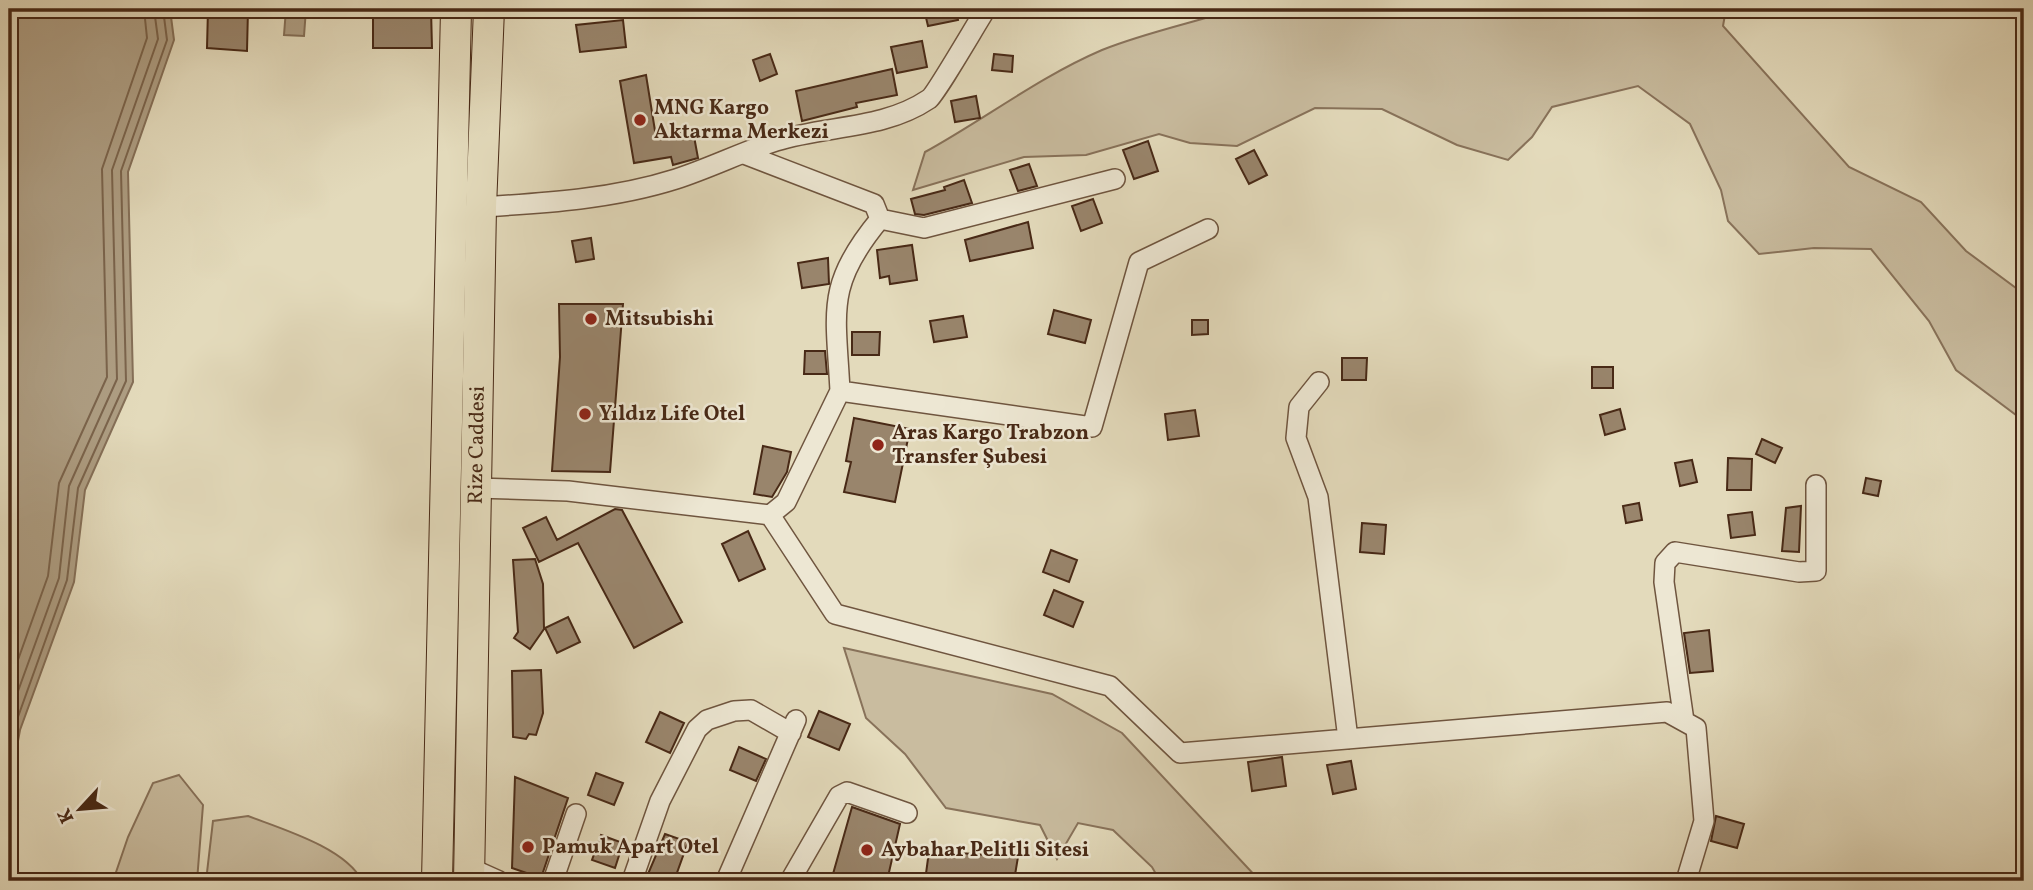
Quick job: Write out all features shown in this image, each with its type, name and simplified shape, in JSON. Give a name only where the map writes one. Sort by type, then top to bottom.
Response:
[{"type":"highway","name":"Rize Caddesi","points":[[437,881],[456,9]]},
{"type":"highway","name":"Rize Caddesi","points":[[470,875],[481,207],[489,9]]},
{"type":"street","points":[[481,207],[570,202],[673,180],[777,141],[845,129],[904,114],[933,97],[986,9]]},
{"type":"street","points":[[744,155],[874,204],[880,219]]},
{"type":"street","points":[[880,219],[924,228],[1115,179]]},
{"type":"street","points":[[476,488],[568,491],[770,515],[786,502],[840,391],[836,300],[844,271],[853,254],[880,219]]},
{"type":"street","points":[[840,391],[1092,427],[1139,262],[1208,229]]},
{"type":"street","points":[[1319,382],[1299,407],[1296,438],[1318,497],[1348,739]]},
{"type":"street","points":[[1684,721],[1664,582],[1665,563],[1675,552],[1695,552],[1799,572],[1816,571],[1816,485]]},
{"type":"street","points":[[770,515],[835,614],[1110,685],[1180,753],[1667,712],[1696,728],[1704,821],[1686,881]]},
{"type":"street","points":[[632,881],[660,801],[697,729],[707,720],[734,711],[751,710],[793,726],[726,881]]},
{"type":"street","points":[[790,881],[839,796],[847,792],[907,813]]},
{"type":"street","points":[[553,881],[576,814]]},
{"type":"street","points":[[470,875],[499,881]]},
{"type":"shaded area","points":[[1236,9],[1485,9],[1497,18],[1507,9],[1726,9],[1723,26],[1849,167],[1921,202],[1966,251],[2024,294],[2024,421],[1956,370],[1929,321],[1871,249],[1814,248],[1759,254],[1728,221],[1721,190],[1690,124],[1638,86],[1552,107],[1532,137],[1508,160],[1457,145],[1382,109],[1315,108],[1237,146],[1190,143],[1159,134],[1086,155],[1024,157],[913,190],[925,152],[1034,85],[1102,50]]},
{"type":"shaded area","points":[[844,648],[1052,694],[1122,733],[1260,881],[1160,881],[1152,867],[1113,830],[1078,823],[1057,859],[1040,825],[946,808],[905,754],[866,718]]},
{"type":"shaded area","points":[[179,775],[203,805],[197,881],[113,881],[128,837],[153,783]]},
{"type":"shaded area","points":[[248,816],[328,849],[354,869],[362,881],[206,881],[213,821]]},
{"type":"water","points":[[9,9],[170,9],[174,40],[128,172],[133,382],[85,490],[74,582],[20,730],[9,790]]},
{"type":"water","points":[[286,9],[306,9],[304,36],[284,35]]},
{"type":"building","points":[[208,9],[248,9],[247,51],[207,48]]},
{"type":"building","points":[[373,9],[431,9],[432,48],[373,48]]},
{"type":"building","points":[[924,9],[956,9],[958,20],[928,26]]},
{"type":"building","points":[[623,20],[626,47],[580,52],[576,25]]},
{"type":"building","points":[[922,41],[927,67],[897,73],[891,47]]},
{"type":"building","points":[[770,54],[777,74],[760,81],[753,60]]},
{"type":"building","points":[[994,54],[1013,56],[1012,72],[992,70]]},
{"type":"building","points":[[892,69],[897,95],[856,103],[857,107],[802,121],[796,91]]},
{"type":"building","name":"MNG Kargo Aktarma Merkezi","points":[[646,75],[656,137],[693,131],[698,158],[673,165],[671,157],[634,163],[620,81]]},
{"type":"building","points":[[976,96],[980,118],[955,122],[951,101]]},
{"type":"building","points":[[1148,141],[1158,171],[1134,179],[1123,150]]},
{"type":"building","points":[[1254,150],[1267,175],[1249,184],[1236,159]]},
{"type":"building","points":[[1029,164],[1037,186],[1018,191],[1010,170]]},
{"type":"building","points":[[964,180],[972,203],[924,215],[915,214],[911,199],[945,190],[944,187]]},
{"type":"building","points":[[1093,199],[1102,223],[1081,231],[1072,206]]},
{"type":"building","points":[[1028,222],[1033,248],[970,261],[965,240]]},
{"type":"building","points":[[591,238],[594,259],[576,262],[572,241]]},
{"type":"building","points":[[912,245],[917,280],[890,284],[889,276],[880,278],[877,250]]},
{"type":"building","points":[[828,258],[829,284],[802,288],[798,263]]},
{"type":"building","name":"Yıldız Life Otel","points":[[559,304],[623,304],[610,472],[552,471],[560,357]]},
{"type":"building","points":[[1054,310],[1091,320],[1085,343],[1048,334]]},
{"type":"building","points":[[963,316],[967,337],[934,342],[930,321]]},
{"type":"building","points":[[1192,320],[1208,320],[1208,334],[1192,335]]},
{"type":"building","points":[[852,332],[880,332],[879,355],[852,355]]},
{"type":"building","points":[[805,351],[825,351],[827,374],[804,374]]},
{"type":"building","points":[[1342,358],[1367,358],[1366,380],[1342,380]]},
{"type":"building","points":[[1592,367],[1613,367],[1613,388],[1592,388]]},
{"type":"building","points":[[1620,409],[1625,429],[1605,435],[1600,415]]},
{"type":"building","points":[[1195,410],[1199,436],[1168,440],[1165,414]]},
{"type":"building","name":"Aras Kargo Trabzon Transfer Şubesi","points":[[854,418],[910,429],[895,502],[844,492],[851,462],[846,461]]},
{"type":"building","points":[[1762,439],[1782,448],[1775,463],[1756,454]]},
{"type":"building","points":[[763,446],[791,452],[787,472],[772,497],[754,494]]},
{"type":"building","points":[[1728,458],[1752,459],[1751,490],[1727,490]]},
{"type":"building","points":[[1692,460],[1697,482],[1680,486],[1675,463]]},
{"type":"building","points":[[1866,478],[1881,481],[1878,496],[1863,493]]},
{"type":"building","points":[[1639,503],[1642,520],[1626,523],[1623,506]]},
{"type":"building","points":[[1801,506],[1799,552],[1782,551],[1786,508]]},
{"type":"building","points":[[615,509],[622,510],[682,622],[634,648],[578,543],[539,562],[523,528],[546,517],[557,540]]},
{"type":"building","points":[[1752,512],[1755,535],[1731,538],[1728,515]]},
{"type":"building","points":[[1362,523],[1386,525],[1384,554],[1360,552]]},
{"type":"building","points":[[748,531],[765,569],[739,581],[722,544]]},
{"type":"building","points":[[1051,550],[1077,560],[1069,582],[1043,572]]},
{"type":"building","points":[[535,559],[543,584],[544,629],[530,649],[514,638],[518,632],[513,560]]},
{"type":"building","points":[[1054,590],[1083,602],[1073,627],[1044,615]]},
{"type":"building","points":[[568,617],[580,642],[557,653],[545,628]]},
{"type":"building","points":[[1709,630],[1713,671],[1690,673],[1684,633]]},
{"type":"building","points":[[541,670],[543,713],[536,735],[529,734],[526,739],[513,737],[512,671]]},
{"type":"building","points":[[819,711],[850,724],[839,750],[808,737]]},
{"type":"building","points":[[660,712],[684,723],[670,753],[646,742]]},
{"type":"building","points":[[739,747],[766,759],[756,781],[730,770]]},
{"type":"building","points":[[1282,757],[1286,786],[1252,791],[1248,762]]},
{"type":"building","points":[[1351,761],[1356,789],[1333,794],[1327,765]]},
{"type":"building","points":[[596,773],[623,783],[614,805],[588,795]]},
{"type":"building","points":[[515,777],[568,798],[541,878],[512,868]]},
{"type":"building","name":"Aybahar Pelitli Sitesi","points":[[852,807],[900,824],[887,881],[831,881]]},
{"type":"building","points":[[1716,816],[1744,824],[1737,848],[1711,841]]},
{"type":"building","points":[[665,834],[688,842],[674,881],[645,881]]},
{"type":"building","points":[[601,835],[623,843],[615,868],[592,860]]},
{"type":"building","points":[[929,851],[1018,857],[1014,881],[925,881]]},
{"type":"place","name":"MNG Kargo Aktarma Merkezi","points":[[640,120]]},
{"type":"place","name":"Mitsubishi","points":[[591,319]]},
{"type":"place","name":"Yıldız Life Otel","points":[[585,414]]},
{"type":"place","name":"Aras Kargo Trabzon Transfer Şubesi","points":[[878,445]]},
{"type":"place","name":"Pamuk Apart Otel","points":[[528,847]]},
{"type":"place","name":"Aybahar Pelitli Sitesi","points":[[867,850]]}]
